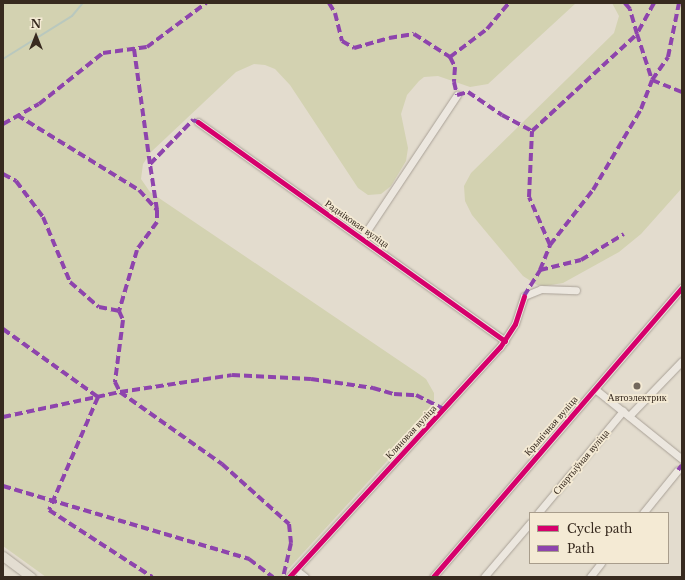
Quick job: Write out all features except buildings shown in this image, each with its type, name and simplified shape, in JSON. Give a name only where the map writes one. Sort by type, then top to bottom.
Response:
[{"type":"main road","points":[[3,556],[31,577]]},
{"type":"street","name":"Радніковая вуліца","points":[[362,238],[457,95]]},
{"type":"street","name":"Радніковая вуліца","points":[[198,122],[505,341]]},
{"type":"street","name":"Крынічная вуліца","points":[[434,577],[682,287]]},
{"type":"street","name":"Кляновая вуліца","points":[[290,577],[505,341],[515,324],[524,296],[541,290],[576,290]]},
{"type":"street","name":"Спартыўная вуліца","points":[[539,512],[626,414],[682,361]]},
{"type":"street","points":[[595,389],[682,459]]},
{"type":"street","points":[[644,512],[678,470]]},
{"type":"street","points":[[484,577],[529,524]]},
{"type":"street","points":[[590,577],[600,564]]},
{"type":"street","points":[[296,570],[305,577]]},
{"type":"green space","points":[[3,3],[576,3],[488,84],[470,87],[438,76],[424,77],[419,81],[407,95],[401,114],[408,148],[406,161],[391,186],[381,194],[368,195],[358,188],[290,85],[275,69],[265,65],[254,64],[236,72],[151,152],[143,164],[141,179],[150,192],[419,374],[426,379],[434,393],[434,408],[430,414],[281,577],[46,577],[3,546]]},
{"type":"green space","points":[[612,3],[682,3],[682,188],[641,234],[619,252],[563,283],[545,286],[537,285],[523,276],[472,215],[465,201],[464,186],[471,173],[614,33],[619,16]]},
{"type":"waterway","points":[[3,59],[72,16],[83,3]]},
{"type":"marked path","points":[[3,124],[39,104],[103,53],[147,47],[206,3]]},
{"type":"marked path","points":[[329,3],[335,13],[342,41],[354,48],[389,38],[414,34],[450,57],[455,67],[454,82],[457,95],[468,92],[502,115],[532,131]]},
{"type":"marked path","points":[[450,57],[487,29],[509,3]]},
{"type":"marked path","points":[[550,245],[529,197],[532,131],[637,34],[630,9],[625,3]]},
{"type":"marked path","points":[[654,3],[637,34],[652,80],[682,92]]},
{"type":"marked path","points":[[524,296],[540,270],[550,245],[593,190],[641,109],[652,80],[668,57],[679,3]]},
{"type":"marked path","points":[[134,49],[150,164]]},
{"type":"marked path","points":[[17,115],[139,190],[157,210],[157,222],[137,250],[119,311]]},
{"type":"marked path","points":[[157,210],[150,164],[193,120],[198,122]]},
{"type":"marked path","points":[[3,174],[16,181],[43,217],[70,282],[99,307],[119,311],[123,320],[115,382],[120,392],[222,464],[289,524],[291,543],[283,577]]},
{"type":"marked path","points":[[540,270],[581,260],[624,234]]},
{"type":"marked path","points":[[3,329],[98,397],[49,510],[152,577]]},
{"type":"marked path","points":[[3,417],[120,392],[232,375],[311,379],[373,388],[394,394],[416,395],[444,409]]},
{"type":"marked path","points":[[678,470],[682,465]]},
{"type":"marked path","points":[[3,486],[249,559],[273,577]]},
{"type":"cycle path","points":[[198,122],[505,341]]},
{"type":"cycle path","points":[[433,577],[682,287]]},
{"type":"cycle path","points":[[289,577],[500,347],[515,324],[524,296]]},
{"type":"place","name":"Автоэлектрик","points":[[637,386]]}]
